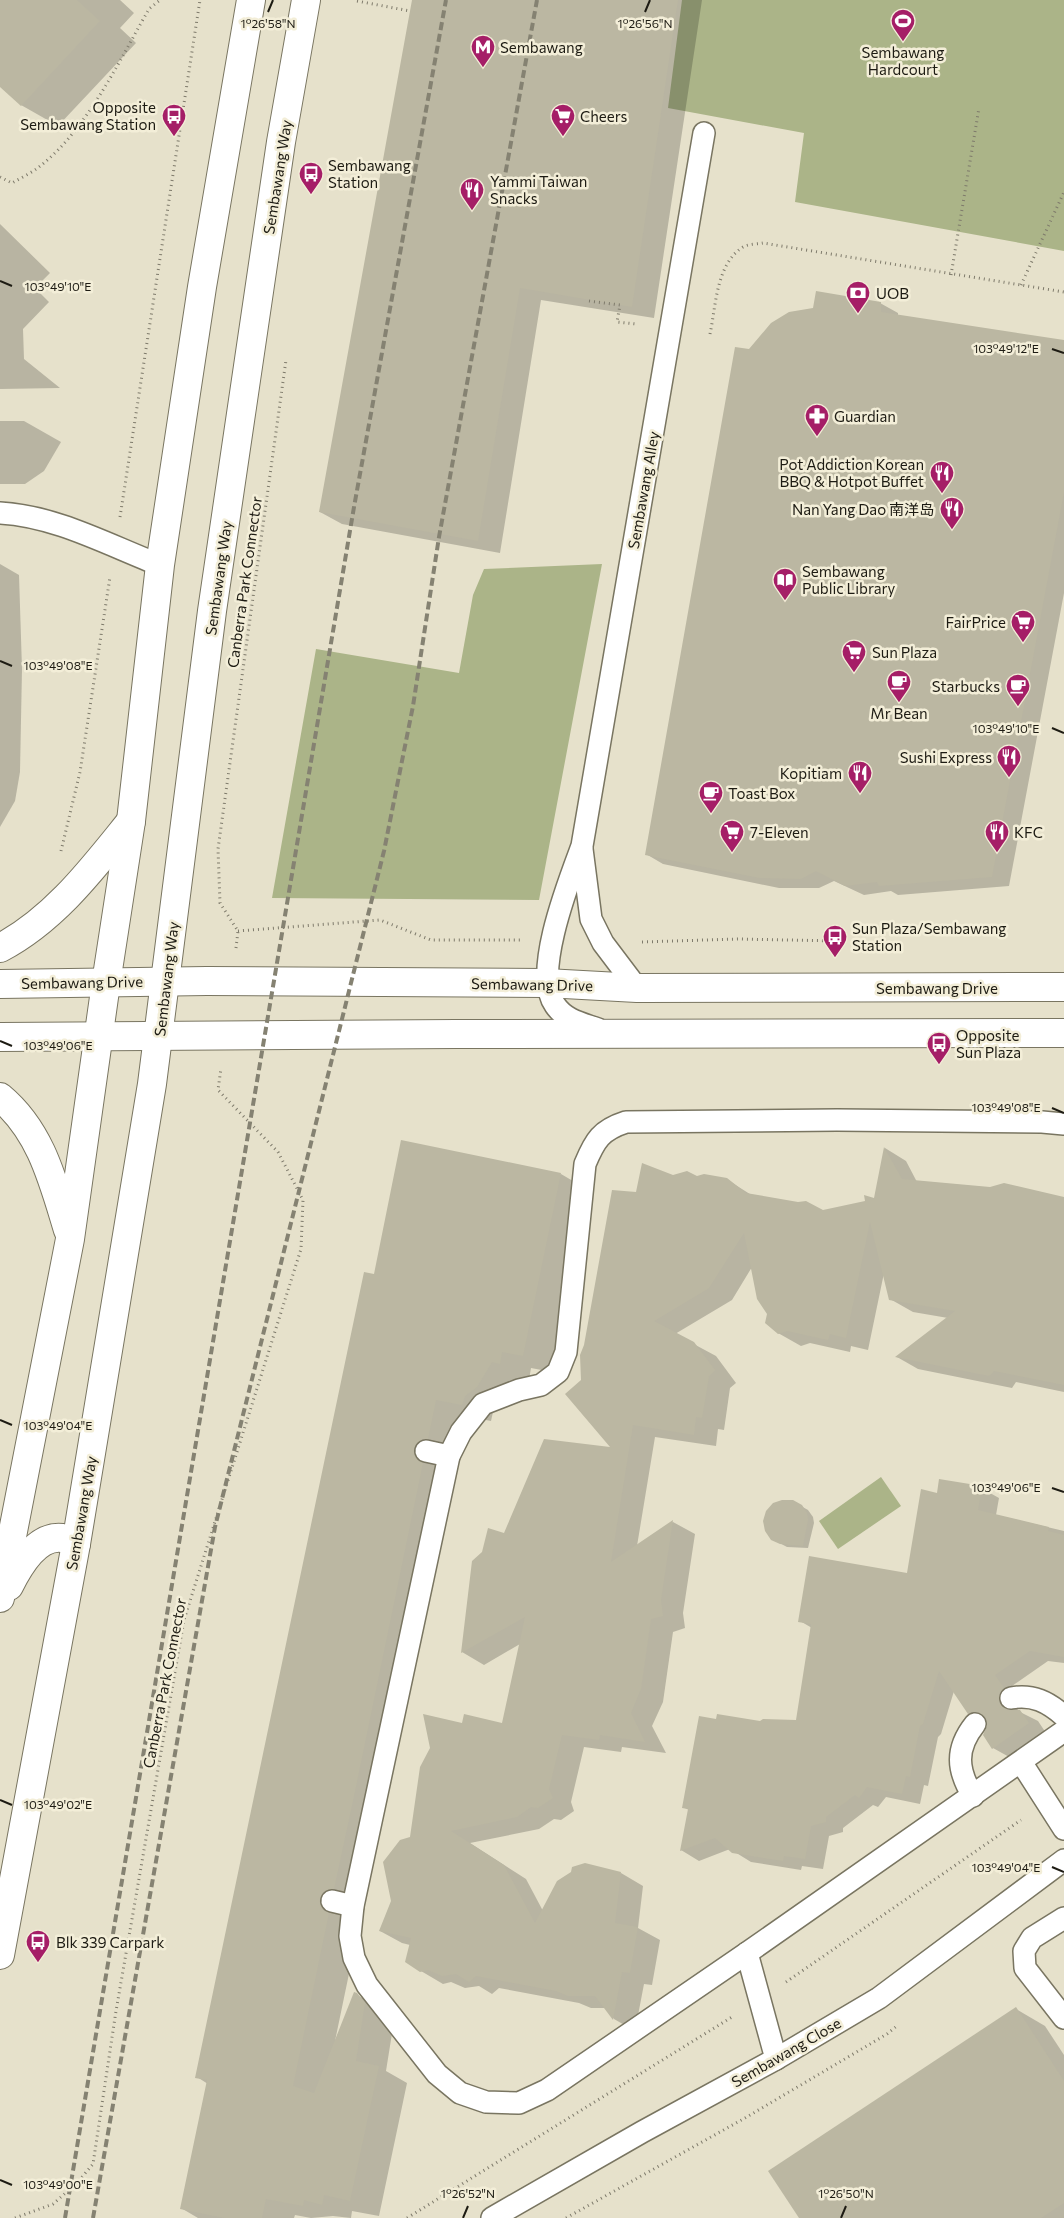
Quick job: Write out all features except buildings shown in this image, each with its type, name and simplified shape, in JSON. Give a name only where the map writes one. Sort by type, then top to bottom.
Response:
[{"type":"main road","points":[[0,1598],[70,1239],[131,821],[160,565],[202,287],[251,0]]},
{"type":"main road","name":"Sembawang Way","points":[[0,1954],[76,1544],[159,1036],[212,611],[281,142],[306,0]]},
{"type":"main road","points":[[0,948],[45,916],[74,890],[131,821]]},
{"type":"main road","name":"Sembawang Drive","points":[[0,984],[167,981],[546,983],[637,988],[1064,987]]},
{"type":"main road","points":[[0,1037],[1064,1033]]},
{"type":"main road","points":[[0,1097],[17,1112],[40,1146],[70,1239]]},
{"type":"main road","points":[[0,1606],[18,1568],[31,1552],[45,1542],[61,1538],[76,1544]]},
{"type":"lane","name":"Sembawang Alley","points":[[546,983],[560,906],[582,846],[704,133]]},
{"type":"lane","points":[[0,513],[23,514],[62,526],[160,565]]},
{"type":"lane","name":"Sembawang Alley","points":[[582,846],[591,919],[603,943],[637,988]]},
{"type":"lane","points":[[546,983],[554,1005],[568,1019],[615,1034]]},
{"type":"lane","points":[[1064,1124],[1042,1122],[828,1120],[626,1122],[611,1127],[594,1142],[585,1164],[566,1352],[558,1372],[541,1385],[518,1390],[484,1404],[461,1432],[449,1456],[353,1906],[350,1936],[354,1958],[367,1985],[437,2074],[460,2093],[486,2102],[519,2103],[547,2090],[747,1954],[1064,1731]]},
{"type":"lane","points":[[426,1451],[449,1456]]},
{"type":"lane","points":[[1011,1698],[1026,1695],[1044,1701],[1064,1716]]},
{"type":"lane","points":[[973,1796],[962,1778],[959,1761],[967,1734],[975,1724]]},
{"type":"lane","points":[[1021,1762],[1064,1829]]},
{"type":"lane","name":"Sembawang Close","points":[[492,2218],[642,2132],[776,2060],[879,1998],[1064,1860]]},
{"type":"lane","points":[[332,1901],[353,1906]]},
{"type":"lane","points":[[1064,1918],[1032,1938],[1024,1951],[1025,1968],[1064,2018]]},
{"type":"lane","points":[[747,1954],[776,2060]]},
{"type":"path","points":[[0,177],[12,183],[39,166],[62,143],[94,105],[149,9],[160,0]]},
{"type":"path","points":[[56,858],[62,851],[80,772],[200,0]]},
{"type":"path","points":[[357,0],[410,11]]},
{"type":"path","points":[[951,274],[979,108]]},
{"type":"path","points":[[1022,286],[1064,192]]},
{"type":"path","points":[[710,334],[720,279],[733,255],[745,245],[763,242],[1064,292]]},
{"type":"path","points":[[589,301],[620,305],[617,322],[637,324]]},
{"type":"path","name":"Canberra Park Connector","points":[[238,931],[220,903],[218,849],[287,350]]},
{"type":"path","name":"Canberra Park Connector","points":[[14,2218],[53,2204],[77,2183],[92,2164],[116,2011],[184,1620],[301,1249],[303,1200],[278,1152],[218,1090]]},
{"type":"green space","points":[[682,0],[1064,0],[1064,251],[795,202],[804,133],[668,108]]},
{"type":"green space","points":[[602,564],[539,900],[272,898],[316,649],[459,673],[473,595],[484,569]]},
{"type":"green space","points":[[881,1477],[901,1506],[838,1549],[819,1521]]},
{"type":"railway","points":[[65,2218],[354,507],[446,0]]},
{"type":"railway","points":[[93,2218],[215,1527],[384,851],[413,706],[439,537],[537,0]]},
{"type":"place","name":"Sembawang Hardcourt","points":[[903,42]]},
{"type":"place","name":"Sembawang","points":[[483,68]]},
{"type":"place","name":"Opposite Sembawang Station","points":[[174,137]]},
{"type":"place","name":"Cheers","points":[[563,137]]},
{"type":"place","name":"Sembawang Station","points":[[311,195]]},
{"type":"place","name":"Yammi Taiwan Snacks","points":[[472,211]]},
{"type":"place","name":"UOB","points":[[858,314]]},
{"type":"place","name":"Guardian","points":[[817,437]]},
{"type":"place","name":"Pot Addiction Korean BBQ & Hotpot Buffet","points":[[942,494]]},
{"type":"place","name":"Nan Yang Dao 南洋岛","points":[[952,530]]},
{"type":"place","name":"Sembawang Public Library","points":[[785,601]]},
{"type":"place","name":"FairPrice","points":[[1023,643]]},
{"type":"place","name":"Sun Plaza","points":[[854,673]]},
{"type":"place","name":"Mr Bean","points":[[899,703]]},
{"type":"place","name":"Starbucks","points":[[1018,707]]},
{"type":"place","name":"Sushi Express","points":[[1009,778]]},
{"type":"place","name":"Kopitiam","points":[[860,794]]},
{"type":"place","name":"Toast Box","points":[[711,814]]},
{"type":"place","name":"7-Eleven","points":[[732,853]]},
{"type":"place","name":"KFC","points":[[997,853]]},
{"type":"place","name":"Sun Plaza/Sembawang Station","points":[[835,958]]},
{"type":"place","name":"Opposite Sun Plaza","points":[[939,1065]]},
{"type":"place","name":"Blk 339 Carpark","points":[[38,1963]]}]
